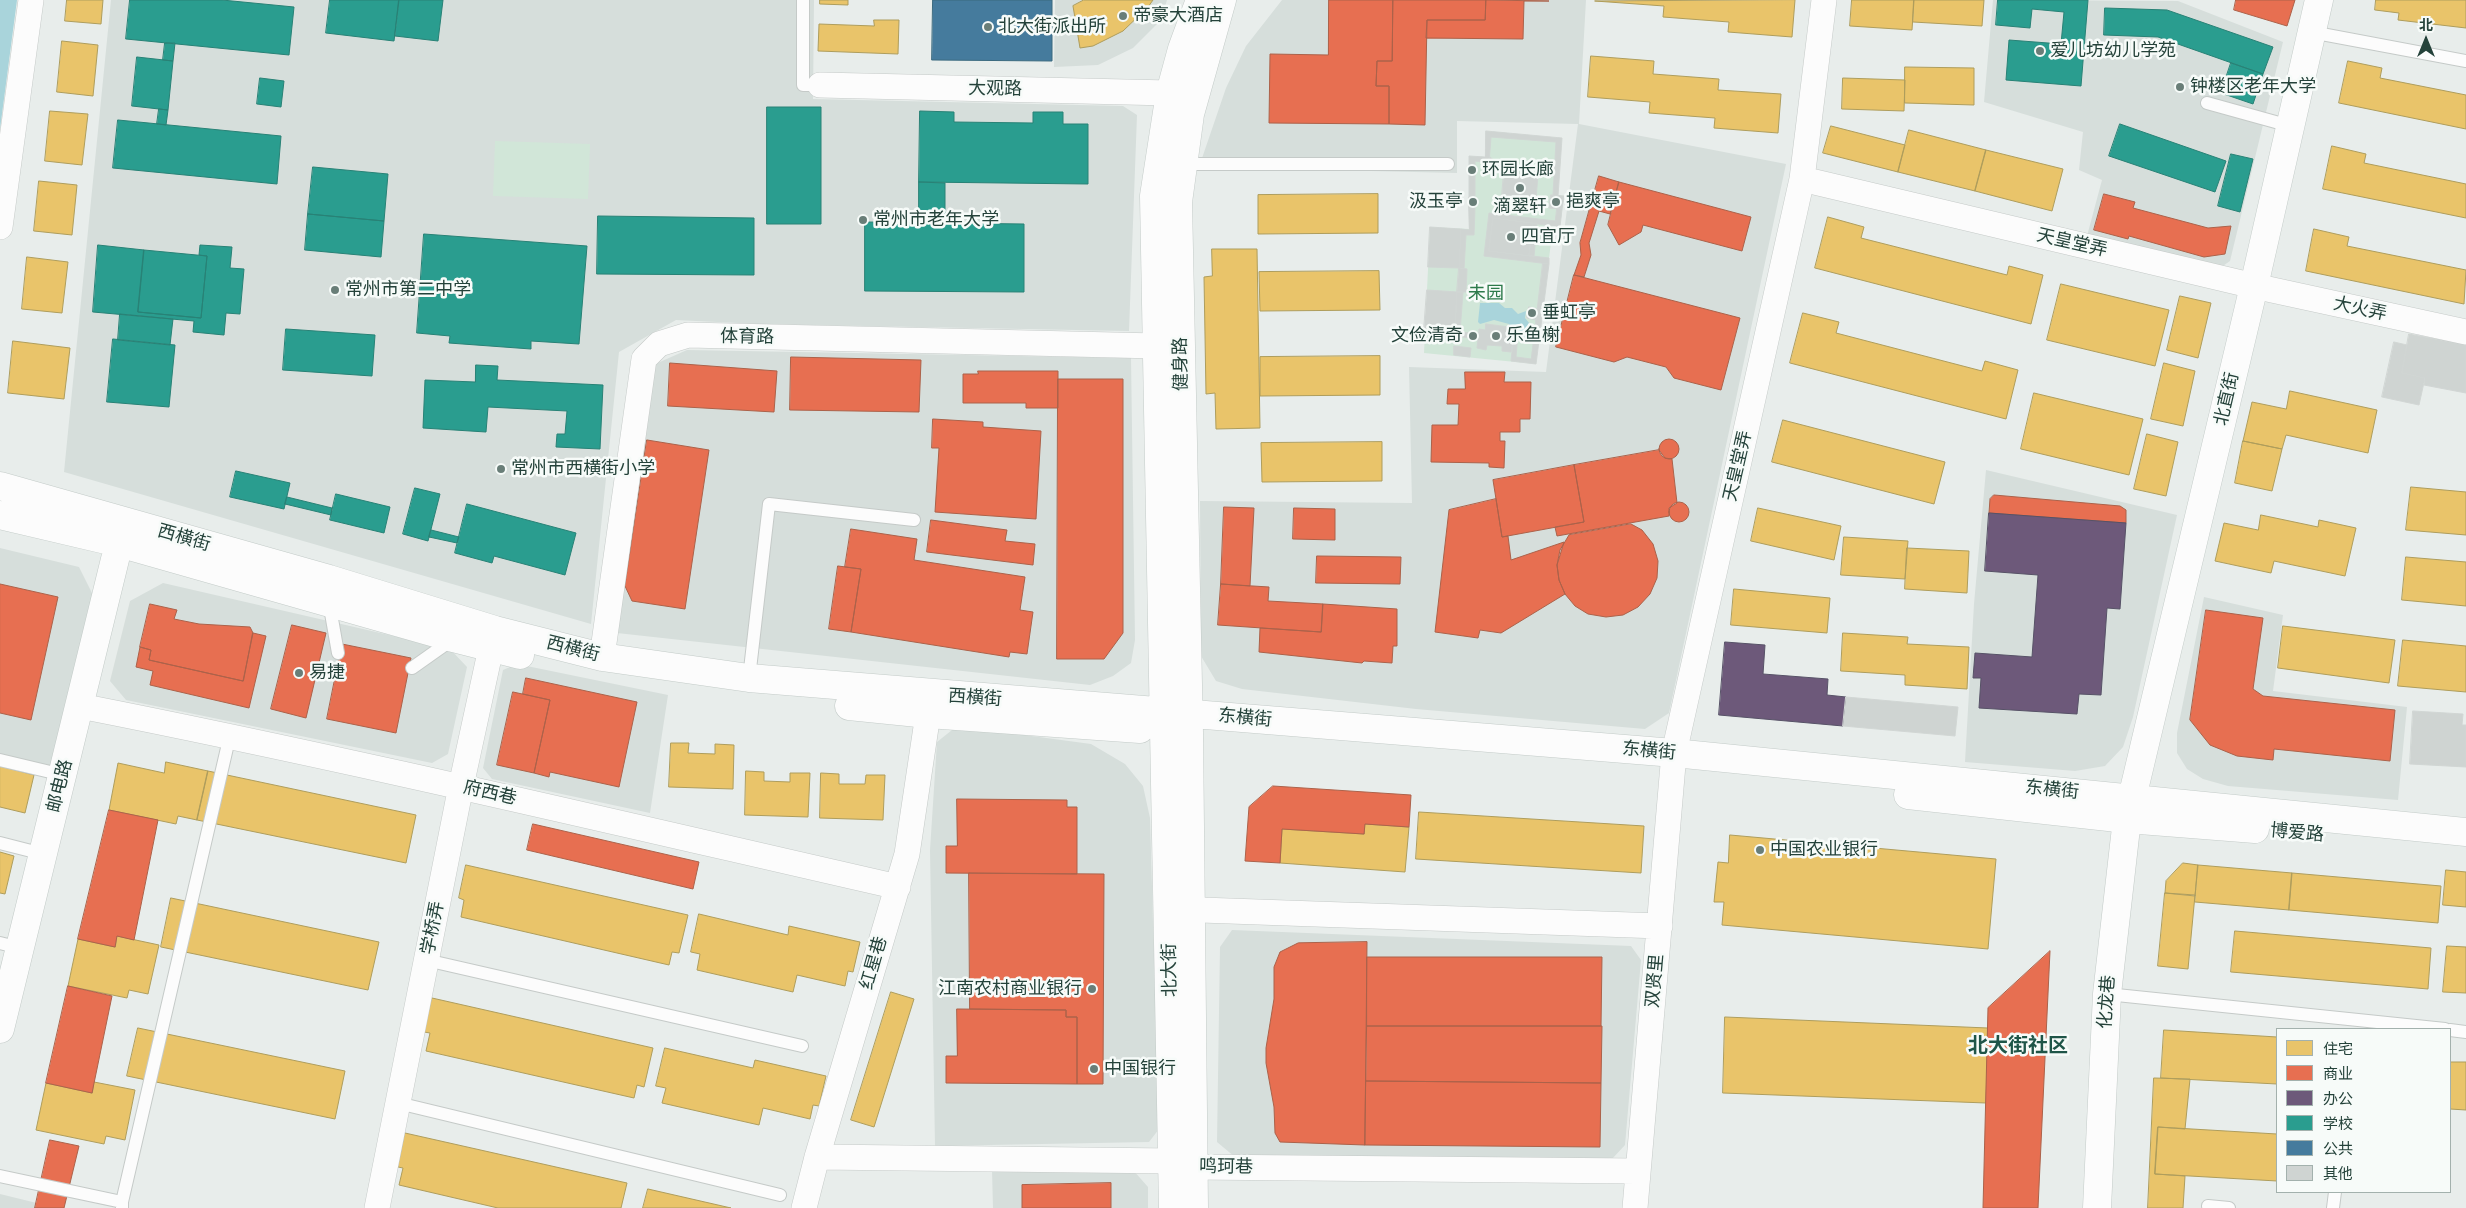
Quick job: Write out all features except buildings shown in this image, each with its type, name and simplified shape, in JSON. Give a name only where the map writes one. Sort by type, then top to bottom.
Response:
[{"type":"main road","name":"健身路","points":[[1177,722],[1157,346],[1154,196],[1170,93],[1182,49],[1200,0]]},
{"type":"main road","name":"健身路","points":[[1177,722],[1178,202],[1190,114],[1222,0]]},
{"type":"main road","name":"北直街","points":[[2130,808],[2254,286],[2319,0]]},
{"type":"main road","name":"西横街","points":[[0,486],[329,579],[495,630],[602,657],[749,678],[1177,722]]},
{"type":"main road","name":"西横街","points":[[0,515],[119,543],[453,638],[598,673],[746,695],[928,714],[1177,722]]},
{"type":"main road","name":"邮电路","points":[[0,1029],[10,945],[43,854],[119,543]]},
{"type":"main road","name":"东横街","points":[[1177,722],[1673,762],[2130,808]]},
{"type":"main road","name":"北大街","points":[[1177,722],[1183,1164],[1194,1208]]},
{"type":"main road","name":"博爱路","points":[[2130,808],[2466,832]]},
{"type":"main road","name":"博爱路","points":[[2130,808],[2466,848]]},
{"type":"main road","name":"化龙巷","points":[[2097,1208],[2107,994],[2130,808]]},
{"type":"main road","name":"北大街","points":[[1173,1208],[1183,1164]]},
{"type":"street","points":[[0,227],[31,0]]},
{"type":"street","name":"天皇堂弄","points":[[1673,762],[1802,178],[1824,0]]},
{"type":"street","name":"大观路","points":[[820,85],[1170,93]]},
{"type":"street","name":"天皇堂弄","points":[[1802,178],[2254,286]]},
{"type":"street","name":"大火弄","points":[[2254,286],[2466,332]]},
{"type":"street","name":"体育路","points":[[602,657],[644,359],[659,344],[688,336],[1157,346]]},
{"type":"street","name":"学桥弄","points":[[378,1208],[460,786],[491,648]]},
{"type":"street","name":"府西巷","points":[[80,706],[230,735],[898,887]]},
{"type":"street","name":"红星巷","points":[[804,1208],[817,1157],[907,854],[928,714]]},
{"type":"street","name":"双贤里","points":[[1634,1208],[1673,762]]},
{"type":"street","points":[[1180,909],[1660,926]]},
{"type":"street","name":"鸣珂巷","points":[[817,1157],[1636,1171]]},
{"type":"lane","points":[[803,0],[803,85],[820,85]]},
{"type":"lane","points":[[2312,32],[2466,61]]},
{"type":"lane","points":[[2206,103],[2290,126]]},
{"type":"lane","points":[[1183,164],[1448,164]]},
{"type":"lane","points":[[749,678],[769,504],[914,520]]},
{"type":"lane","points":[[329,602],[338,652]]},
{"type":"lane","points":[[412,668],[453,638]]},
{"type":"lane","points":[[0,1176],[122,1205],[230,735]]},
{"type":"lane","points":[[0,760],[63,775]]},
{"type":"lane","points":[[0,844],[43,854]]},
{"type":"lane","points":[[426,960],[802,1046]]},
{"type":"lane","points":[[2107,994],[2346,1024],[2425,1028]]},
{"type":"lane","points":[[2451,1030],[2466,1032]]},
{"type":"lane","points":[[398,1103],[780,1195]]},
{"type":"lane","points":[[2334,1208],[2335,1193]]},
{"type":"lane","points":[[2208,1206],[2229,1208]]},
{"type":"shaded area","points":[[111,0],[814,0],[813,99],[1123,106],[1137,115],[1129,331],[759,324],[676,320],[619,352],[591,624],[64,472]]},
{"type":"shaded area","points":[[1055,0],[1167,0],[1161,20],[1133,48],[1098,65],[1054,67]]},
{"type":"shaded area","points":[[1282,0],[1586,0],[1579,124],[1786,164],[1669,713],[1645,729],[1416,709],[1242,689],[1216,681],[1201,656],[1200,501],[1412,503],[1409,367],[1546,372],[1578,124],[1457,121],[1457,173],[1199,167],[1226,88],[1246,46]]},
{"type":"shaded area","name":"钟楼区老年大学","points":[[1993,0],[2178,1],[2283,42],[2230,261],[2217,270],[2087,236],[2102,180],[2079,170],[2083,132],[1984,102]]},
{"type":"shaded area","points":[[687,350],[1131,358],[1135,640],[1131,663],[1113,676],[1090,685],[617,633],[653,365]]},
{"type":"shaded area","points":[[1986,470],[2177,515],[2133,717],[2123,747],[2105,766],[2075,771],[1965,762],[1974,604]]},
{"type":"shaded area","points":[[0,548],[79,567],[95,599],[54,769],[0,757]]},
{"type":"shaded area","points":[[163,583],[450,649],[467,667],[448,754],[432,763],[126,700],[110,681],[130,601]]},
{"type":"shaded area","points":[[2204,597],[2283,615],[2273,691],[2407,707],[2398,800],[2228,786],[2203,779],[2187,769],[2177,753],[2177,733]]},
{"type":"shaded area","points":[[517,664],[668,695],[650,813],[492,779],[483,768],[503,670]]},
{"type":"shaded area","points":[[957,726],[1091,744],[1125,764],[1143,786],[1150,818],[1159,1129],[1149,1142],[935,1146],[930,850],[937,742]]},
{"type":"shaded area","points":[[1232,930],[1631,946],[1641,960],[1625,1145],[1612,1159],[1235,1157],[1217,1142],[1220,947]]},
{"type":"shaded area","points":[[992,1170],[1133,1170],[1148,1187],[1148,1208],[993,1208]]},
{"type":"shaded area","points":[[0,1194],[57,1208],[0,1208]]},
{"type":"green space","name":"未园","points":[[1486,131],[1562,138],[1558,195],[1564,196],[1560,227],[1553,226],[1536,364],[1424,353],[1430,227],[1469,229],[1469,156],[1485,157]]},
{"type":"green space","points":[[495,141],[590,144],[588,199],[493,196]]},
{"type":"water","points":[[0,0],[17,0],[0,129]]},
{"type":"water","points":[[1480,303],[1499,303],[1505,308],[1512,308],[1518,314],[1526,311],[1525,318],[1530,324],[1527,332],[1529,338],[1521,337],[1518,331],[1511,329],[1509,324],[1494,320],[1480,324],[1478,322]]},
{"type":"place","name":"帝豪大酒店","points":[[1123,16]]},
{"type":"place","name":"北大街派出所","points":[[988,27]]},
{"type":"place","name":"爱儿坊幼儿学苑","points":[[2040,51]]},
{"type":"place","name":"钟楼区老年大学","points":[[2180,87]]},
{"type":"place","name":"环园长廊","points":[[1472,170]]},
{"type":"place","name":"滴翠轩","points":[[1520,188]]},
{"type":"place","name":"汲玉亭","points":[[1473,202]]},
{"type":"place","name":"挹爽亭","points":[[1556,202]]},
{"type":"place","name":"常州市老年大学","points":[[863,220]]},
{"type":"place","name":"四宜厅","points":[[1511,237]]},
{"type":"place","name":"常州市第二中学","points":[[335,290]]},
{"type":"place","name":"垂虹亭","points":[[1532,313]]},
{"type":"place","name":"文俭清奇","points":[[1473,336]]},
{"type":"place","name":"乐鱼榭","points":[[1496,336]]},
{"type":"place","name":"常州市西横街小学","points":[[501,469]]},
{"type":"place","name":"易捷","points":[[299,673]]},
{"type":"place","name":"中国农业银行","points":[[1760,850]]},
{"type":"place","name":"江南农村商业银行","points":[[1092,989]]},
{"type":"place","name":"中国银行","points":[[1094,1069]]},
{"type":"district","name":"北大街社区","points":[[2018,1046]]}]
